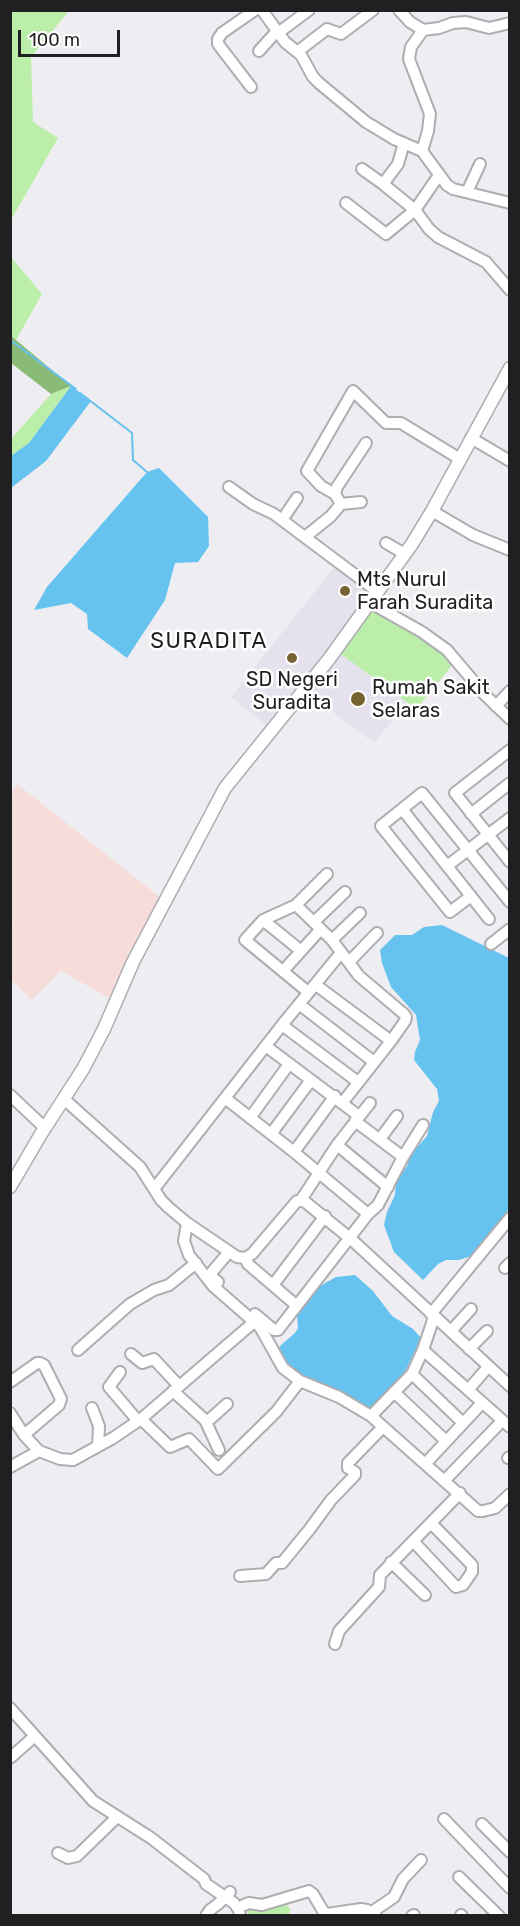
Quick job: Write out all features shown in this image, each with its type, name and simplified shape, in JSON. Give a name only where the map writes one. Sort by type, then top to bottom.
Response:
[{"type":"main road","points":[[10,1187],[104,1029],[133,962],[225,788],[324,666],[405,554],[432,511],[510,369]]},
{"type":"street","points":[[251,87],[218,44],[218,39],[222,33],[255,10]]},
{"type":"street","points":[[262,10],[287,45],[304,58],[313,77],[366,122],[422,151],[450,187],[510,203]]},
{"type":"street","points":[[259,51],[277,32],[309,10]]},
{"type":"street","points":[[297,52],[327,29],[341,34],[373,10]]},
{"type":"street","points":[[399,10],[410,22],[423,30],[453,23],[466,22],[489,28],[510,23]]},
{"type":"street","points":[[422,151],[430,114],[409,59],[411,47],[423,30]]},
{"type":"street","points":[[383,184],[398,164],[404,143]]},
{"type":"street","points":[[467,192],[480,164]]},
{"type":"street","points":[[362,169],[415,210],[438,237],[486,262],[510,290]]},
{"type":"street","points":[[346,203],[386,234],[415,210],[439,175]]},
{"type":"street","points":[[361,502],[338,499],[307,471],[353,390],[386,423],[401,423],[460,459]]},
{"type":"street","points":[[471,438],[510,461]]},
{"type":"street","points":[[305,537],[331,516],[338,499],[337,488],[366,443]]},
{"type":"street","points":[[229,487],[282,520],[378,592]]},
{"type":"street","points":[[282,520],[297,498]]},
{"type":"street","points":[[432,511],[473,535],[510,550]]},
{"type":"street","points":[[386,543],[405,554]]},
{"type":"street","points":[[369,602],[422,632],[447,650],[510,719]]},
{"type":"street","points":[[496,706],[510,691]]},
{"type":"street","points":[[508,858],[455,793],[510,750]]},
{"type":"street","points":[[471,814],[510,783]]},
{"type":"street","points":[[471,896],[450,912],[381,826],[422,793],[510,902]]},
{"type":"street","points":[[402,809],[489,919]]},
{"type":"street","points":[[447,866],[510,818]]},
{"type":"street","points":[[327,874],[296,905],[263,920],[245,940],[283,971],[392,1041]]},
{"type":"street","points":[[283,971],[345,892]]},
{"type":"street","points":[[294,1152],[339,1099],[358,1082],[392,1041],[405,1021],[404,1014],[359,976],[332,940],[296,905]]},
{"type":"street","points":[[332,940],[360,913]]},
{"type":"street","points":[[263,920],[300,950]]},
{"type":"street","points":[[491,944],[509,931]]},
{"type":"street","points":[[154,1189],[312,988],[377,933]]},
{"type":"street","points":[[299,1005],[374,1062]]},
{"type":"street","points":[[282,1025],[358,1082]]},
{"type":"street","points":[[267,1047],[339,1099],[380,1139],[403,1157]]},
{"type":"street","points":[[250,1118],[289,1064]]},
{"type":"street","points":[[272,1134],[310,1080]]},
{"type":"street","points":[[10,1095],[45,1128]]},
{"type":"street","points":[[225,1098],[368,1214]]},
{"type":"street","points":[[64,1099],[140,1167],[161,1200],[187,1223],[237,1257],[245,1258],[252,1254],[297,1201],[301,1200],[337,1144],[369,1103]]},
{"type":"street","points":[[380,1139],[397,1116]]},
{"type":"street","points":[[229,1252],[212,1272],[212,1277],[274,1330],[278,1330],[351,1239],[368,1214],[378,1205],[423,1125]]},
{"type":"street","points":[[337,1144],[388,1187]]},
{"type":"street","points":[[301,1200],[325,1216],[488,1367],[509,1383]]},
{"type":"street","points":[[273,1285],[325,1216]]},
{"type":"street","points":[[371,1416],[412,1374],[423,1350],[432,1316],[508,1222]]},
{"type":"street","points":[[187,1223],[184,1241],[189,1255],[213,1286],[260,1327],[280,1364],[300,1381],[339,1397],[371,1416],[446,1480],[471,1506],[483,1511],[495,1508],[510,1494]]},
{"type":"street","points":[[245,1258],[248,1264],[297,1306]]},
{"type":"street","points":[[78,1350],[130,1304],[168,1285],[196,1263]]},
{"type":"street","points":[[451,1331],[471,1309]]},
{"type":"street","points":[[10,1413],[24,1435],[39,1451],[60,1460],[69,1461],[140,1420],[254,1322]]},
{"type":"street","points":[[470,1349],[487,1330]]},
{"type":"street","points":[[423,1350],[506,1424],[446,1480]]},
{"type":"street","points":[[131,1354],[142,1363],[154,1359],[205,1420],[219,1450]]},
{"type":"street","points":[[10,1382],[40,1363],[44,1365],[61,1399],[59,1405],[24,1435]]},
{"type":"street","points":[[468,1390],[488,1367]]},
{"type":"street","points":[[120,1372],[109,1386],[140,1420],[170,1447],[189,1439],[218,1469],[276,1412],[300,1381]]},
{"type":"street","points":[[412,1374],[463,1423]]},
{"type":"street","points":[[394,1392],[446,1441]]},
{"type":"street","points":[[426,1463],[482,1403]]},
{"type":"street","points":[[205,1420],[227,1404]]},
{"type":"street","points":[[92,1408],[98,1423],[98,1446]]},
{"type":"street","points":[[240,1576],[266,1574],[276,1563],[282,1563],[331,1500],[355,1475],[355,1472],[348,1468],[348,1463],[383,1427]]},
{"type":"street","points":[[10,1467],[39,1451]]},
{"type":"street","points":[[335,1644],[337,1633],[379,1587],[379,1578],[391,1563],[460,1493]]},
{"type":"street","points":[[413,1541],[456,1587],[463,1585],[471,1572],[472,1565],[431,1523]]},
{"type":"street","points":[[391,1563],[425,1595]]},
{"type":"street","points":[[10,1708],[84,1792],[101,1808],[151,1838],[205,1882],[212,1898],[208,1913]]},
{"type":"street","points":[[10,1758],[35,1736]]},
{"type":"street","points":[[58,1853],[68,1858],[77,1856],[116,1818]]},
{"type":"street","points":[[444,1819],[510,1888]]},
{"type":"street","points":[[482,1824],[510,1852]]},
{"type":"street","points":[[205,1882],[210,1878],[243,1912],[249,1903],[262,1905],[309,1891],[327,1914],[361,1909],[374,1914],[394,1897],[403,1879],[421,1860]]},
{"type":"street","points":[[459,1877],[499,1916]]},
{"type":"street","points":[[208,1913],[228,1894]]},
{"type":"shaded area","name":"SD Negeri Suradita","points":[[337,564],[373,593],[266,725],[231,697]]},
{"type":"shaded area","name":"Rumah Sakit Selaras","points":[[341,654],[407,702],[374,743],[310,695]]},
{"type":"shaded area","points":[[17,784],[161,898],[111,999],[61,971],[31,1000],[11,979],[10,927],[13,924],[10,921],[10,798]]},
{"type":"green space","points":[[11,10],[69,11],[31,57],[33,122],[58,138],[11,220]]},
{"type":"green space","points":[[10,256],[42,294],[16,340],[11,335]]},
{"type":"green space","points":[[10,335],[71,386],[51,394],[11,363]]},
{"type":"green space","points":[[71,386],[29,443],[11,456],[11,439],[51,394]]},
{"type":"green space","points":[[377,610],[444,652],[454,663],[416,709],[341,654],[372,612]]},
{"type":"green space","points":[[285,1904],[290,1908],[289,1915],[248,1915],[247,1907]]},
{"type":"water","points":[[71,386],[91,401],[46,461],[11,488],[11,456],[29,443]]},
{"type":"water","points":[[159,468],[208,517],[209,546],[198,562],[175,563],[165,600],[127,658],[88,629],[87,614],[71,603],[34,610],[47,587],[147,472]]},
{"type":"water","points":[[442,925],[509,958],[509,1209],[471,1256],[459,1260],[446,1260],[438,1264],[423,1280],[394,1252],[384,1225],[395,1195],[396,1181],[407,1166],[411,1154],[427,1136],[433,1112],[439,1101],[437,1089],[414,1060],[420,1040],[416,1015],[391,987],[380,950],[395,935],[412,935],[424,927]]},
{"type":"water","points":[[355,1275],[373,1291],[392,1316],[413,1329],[421,1338],[405,1372],[372,1409],[292,1370],[277,1350],[295,1333],[298,1328],[297,1315],[307,1299],[320,1286],[336,1277]]},
{"type":"waterway","points":[[10,340],[76,389]]},
{"type":"waterway","points":[[80,393],[132,433],[133,460],[147,472]]},
{"type":"place","name":"Mts Nurul Farah Suradita","points":[[345,591]]},
{"type":"place","name":"SD Negeri Suradita","points":[[292,658]]},
{"type":"place","name":"Rumah Sakit Selaras","points":[[358,699]]},
{"type":"district","name":"SURADITA","points":[[209,642]]}]
